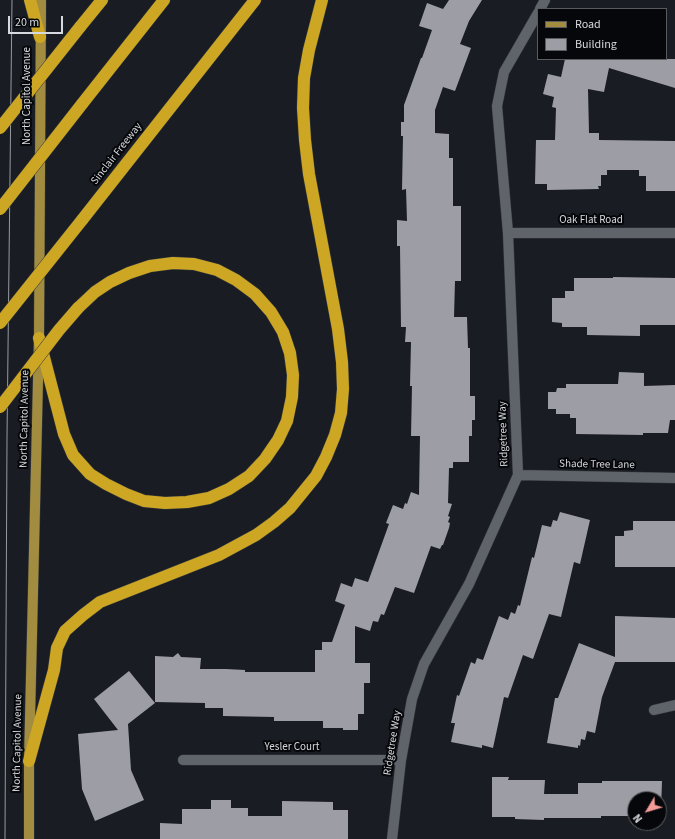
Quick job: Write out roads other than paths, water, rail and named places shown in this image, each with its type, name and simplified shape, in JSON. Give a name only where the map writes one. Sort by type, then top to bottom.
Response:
[{"type":"highway","points":[[30,0],[40,37]]},
{"type":"highway","points":[[0,128],[102,0]]},
{"type":"highway","points":[[0,209],[164,0]]},
{"type":"highway","name":"Sinclair Freeway","points":[[0,323],[255,0]]},
{"type":"highway","points":[[29,761],[54,670],[57,648],[65,631],[100,602],[219,555],[250,538],[274,522],[290,508],[316,476],[335,435],[341,414],[343,389],[342,362],[338,329],[309,174],[303,108],[304,78],[309,50],[322,0]]},
{"type":"highway","points":[[0,407],[59,330],[78,308],[95,292],[129,272],[150,266],[173,263],[194,264],[217,270],[236,280],[255,294],[271,312],[282,332],[290,353],[293,375],[292,397],[287,421],[278,440],[265,459],[250,476],[229,489],[209,498],[187,502],[165,503],[144,501],[106,484],[90,474],[73,455],[64,434],[39,338]]},
{"type":"main road","name":"North Capitol Avenue","points":[[29,839],[29,761],[39,338],[41,0]]},
{"type":"street","name":"Ridgetree Way","points":[[392,839],[402,760],[412,699],[424,664],[469,584],[518,476],[508,233],[497,106],[504,72],[537,14]]},
{"type":"street","name":"Oak Flat Road","points":[[508,233],[675,233]]},
{"type":"street","name":"Shade Tree Lane","points":[[518,476],[675,478]]},
{"type":"street","points":[[654,710],[675,705]]},
{"type":"street","name":"Yesler Court","points":[[183,760],[402,760]]},
{"type":"tram line","points":[[5,839],[7,437],[12,0]]}]
